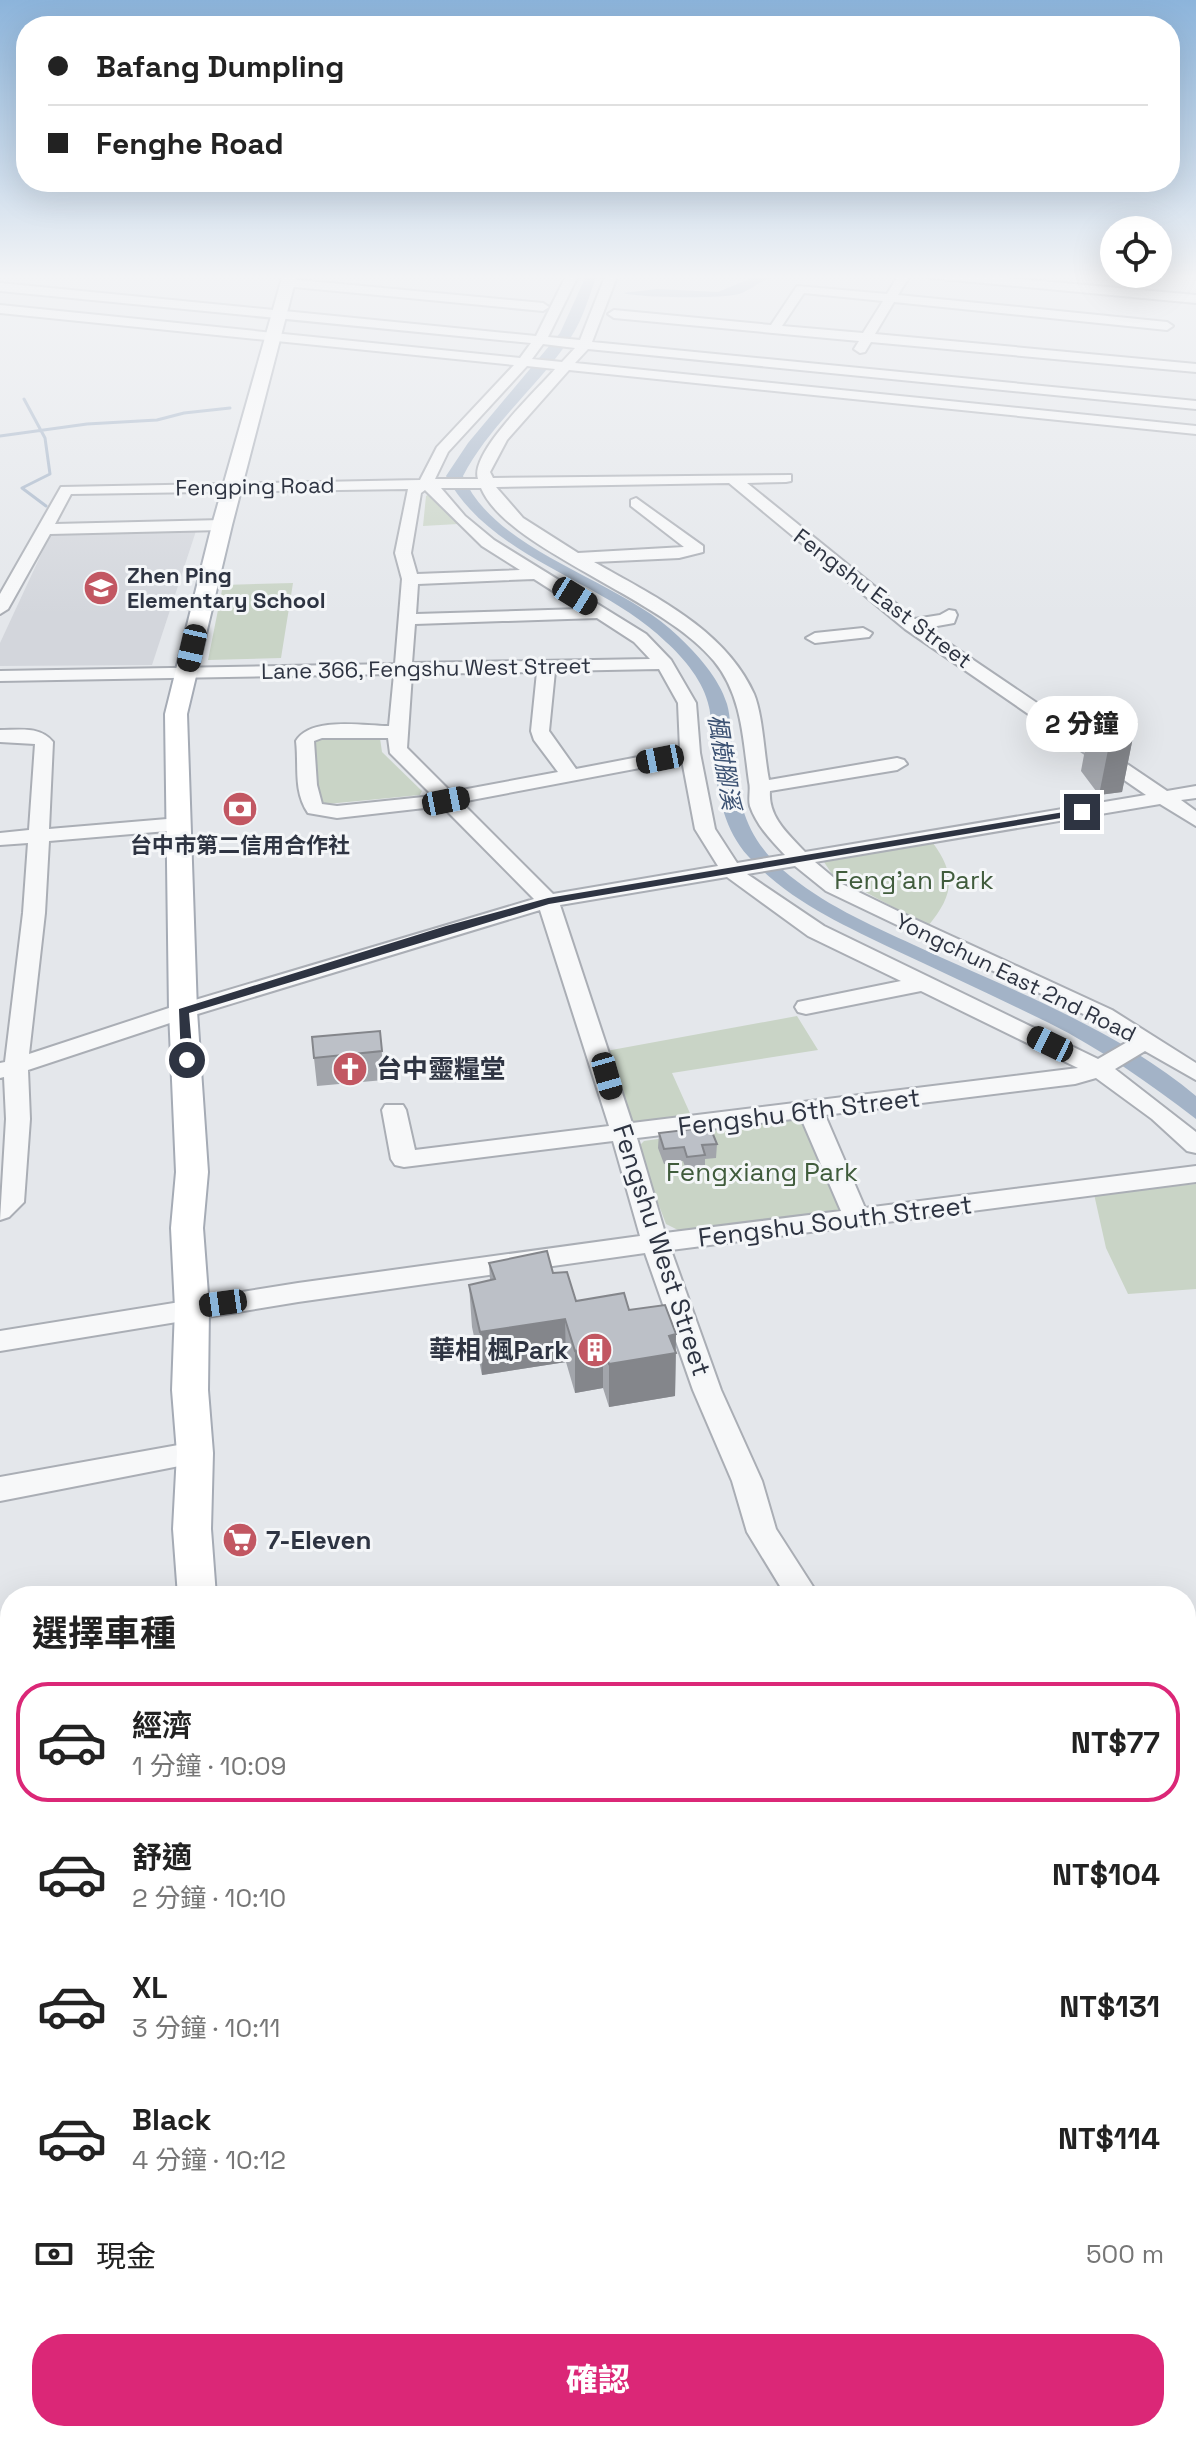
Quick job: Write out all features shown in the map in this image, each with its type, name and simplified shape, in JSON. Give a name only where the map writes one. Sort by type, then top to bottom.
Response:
[{"type":"main road","points":[[196,1586],[192,1529],[195,1453],[190,1390],[192,1308],[187,1228],[192,1172],[183,1011],[176,714],[259,388]]},
{"type":"street","points":[[498,388],[442,450],[431,483],[414,491],[403,553],[410,579],[396,732],[320,732],[308,736],[305,741],[311,805],[323,812],[337,812],[446,801],[690,753]]},
{"type":"street","points":[[475,483],[495,447],[544,388]]},
{"type":"street","points":[[1162,388],[1196,430]]},
{"type":"street","points":[[1164,388],[1196,418]]},
{"type":"street","points":[[1166,388],[1196,411]]},
{"type":"street","points":[[1169,388],[1196,405]]},
{"type":"street","points":[[475,483],[786,478]]},
{"type":"street","name":"Fengshu East Street","points":[[733,479],[911,625],[1196,820]]},
{"type":"street","points":[[431,483],[472,531],[646,643],[665,664],[687,703],[690,753],[705,829],[774,905],[816,931],[1099,1069],[1161,1114],[1196,1145]]},
{"type":"street","name":"Fengping Road","points":[[42,529],[61,494],[74,489],[475,483]]},
{"type":"street","name":"Yongchun East 2nd Road","points":[[475,483],[517,521],[667,611],[696,633],[721,658],[745,695],[760,787],[759,803],[789,860],[833,887],[902,922],[1084,1005],[1196,1073]]},
{"type":"street","points":[[575,558],[679,553],[697,549],[636,503]]},
{"type":"street","points":[[0,609],[42,529],[222,525]]},
{"type":"street","points":[[410,579],[538,574]]},
{"type":"street","points":[[407,619],[602,613]]},
{"type":"street","points":[[911,625],[948,619],[949,615]]},
{"type":"street","points":[[815,638],[863,633]]},
{"type":"street","name":"Lane 366, Fengshu West Street","points":[[0,676],[665,664]]},
{"type":"street","points":[[546,668],[540,731],[543,740],[571,776]]},
{"type":"street","name":"Fengshu West Street","points":[[396,732],[397,749],[548,901],[624,1133],[655,1243],[707,1390],[724,1423],[727,1441],[752,1494],[762,1532],[797,1586]]},
{"type":"street","points":[[0,736],[37,736],[44,742],[34,913],[8,1069],[18,1119],[11,1202],[0,1211]]},
{"type":"street","points":[[760,787],[897,764]]},
{"type":"street","points":[[8,1069],[183,1011],[548,901],[1196,792]]},
{"type":"street","points":[[0,839],[179,824]]},
{"type":"street","points":[[806,1007],[925,983]]},
{"type":"street","name":"Fengshu 6th Street","points":[[394,1110],[404,1159],[811,1112],[1075,1077],[1099,1069],[1146,1040]]},
{"type":"street","points":[[811,1112],[856,1216]]},
{"type":"street","name":"Fengshu South Street","points":[[0,1341],[192,1308],[655,1243],[856,1216],[870,1218],[1196,1174]]},
{"type":"street","points":[[0,1489],[195,1453]]},
{"type":"shaded area","name":"Zhen Ping Elementary School","points":[[196,531],[152,665],[0,666],[0,643],[51,533]]},
{"type":"green space","points":[[431,493],[458,524],[423,526],[426,496]]},
{"type":"green space","points":[[293,583],[281,658],[208,660],[223,585]]},
{"type":"green space","points":[[317,735],[374,735],[380,738],[382,752],[422,791],[420,795],[327,804],[319,800],[311,742]]},
{"type":"green space","name":"Feng'an Park","points":[[933,843],[946,866],[949,886],[943,905],[928,926],[832,874],[824,862]]},
{"type":"green space","points":[[797,1016],[818,1050],[672,1073],[693,1120],[628,1125],[606,1051]]},
{"type":"green space","name":"Fengxiang Park","points":[[807,1117],[845,1210],[678,1230],[666,1224],[637,1148],[644,1141]]},
{"type":"green space","points":[[1196,1184],[1196,1289],[1128,1294],[1106,1248],[1094,1194]]},
{"type":"water","name":"楓樹腳溪","points":[[514,388],[530,388],[487,439],[463,476],[479,503],[502,525],[561,564],[653,616],[700,659],[719,685],[727,704],[744,814],[759,842],[783,870],[846,912],[1024,994],[1131,1050],[1196,1096],[1196,1119],[1087,1044],[836,921],[799,899],[764,872],[738,843],[724,813],[717,781],[709,707],[698,680],[666,642],[639,620],[518,549],[466,505],[446,476],[468,443]]},
{"type":"building","points":[[1111,699],[1136,722],[1113,725],[1094,701]]},
{"type":"building","points":[[380,1031],[382,1051],[314,1058],[312,1037]]},
{"type":"building","points":[[710,1127],[717,1144],[702,1145],[705,1155],[687,1157],[684,1147],[664,1149],[659,1133]]},
{"type":"building","points":[[547,1251],[553,1273],[567,1272],[576,1301],[624,1293],[629,1310],[665,1305],[676,1334],[669,1336],[676,1353],[609,1364],[603,1345],[575,1351],[565,1319],[480,1332],[469,1285],[495,1279],[489,1263]]},
{"type":"waterway","points":[[24,399],[41,430]]},
{"type":"waterway","points":[[41,430],[157,420],[184,413],[230,408]]},
{"type":"waterway","points":[[0,436],[41,430]]},
{"type":"waterway","points":[[41,430],[45,438],[50,474],[22,488],[46,506]]},
{"type":"place","name":"Zhen Ping Elementary School","points":[[101,588]]},
{"type":"place","name":"台中市第二信用合作社","points":[[240,809]]},
{"type":"place","name":"台中靈糧堂","points":[[350,1069]]},
{"type":"place","name":"華相 楓Park","points":[[595,1350]]},
{"type":"place","name":"7-Eleven","points":[[240,1540]]},
{"type":"route","points":[[187,1060],[183,1011],[548,901],[1082,812]]}]
